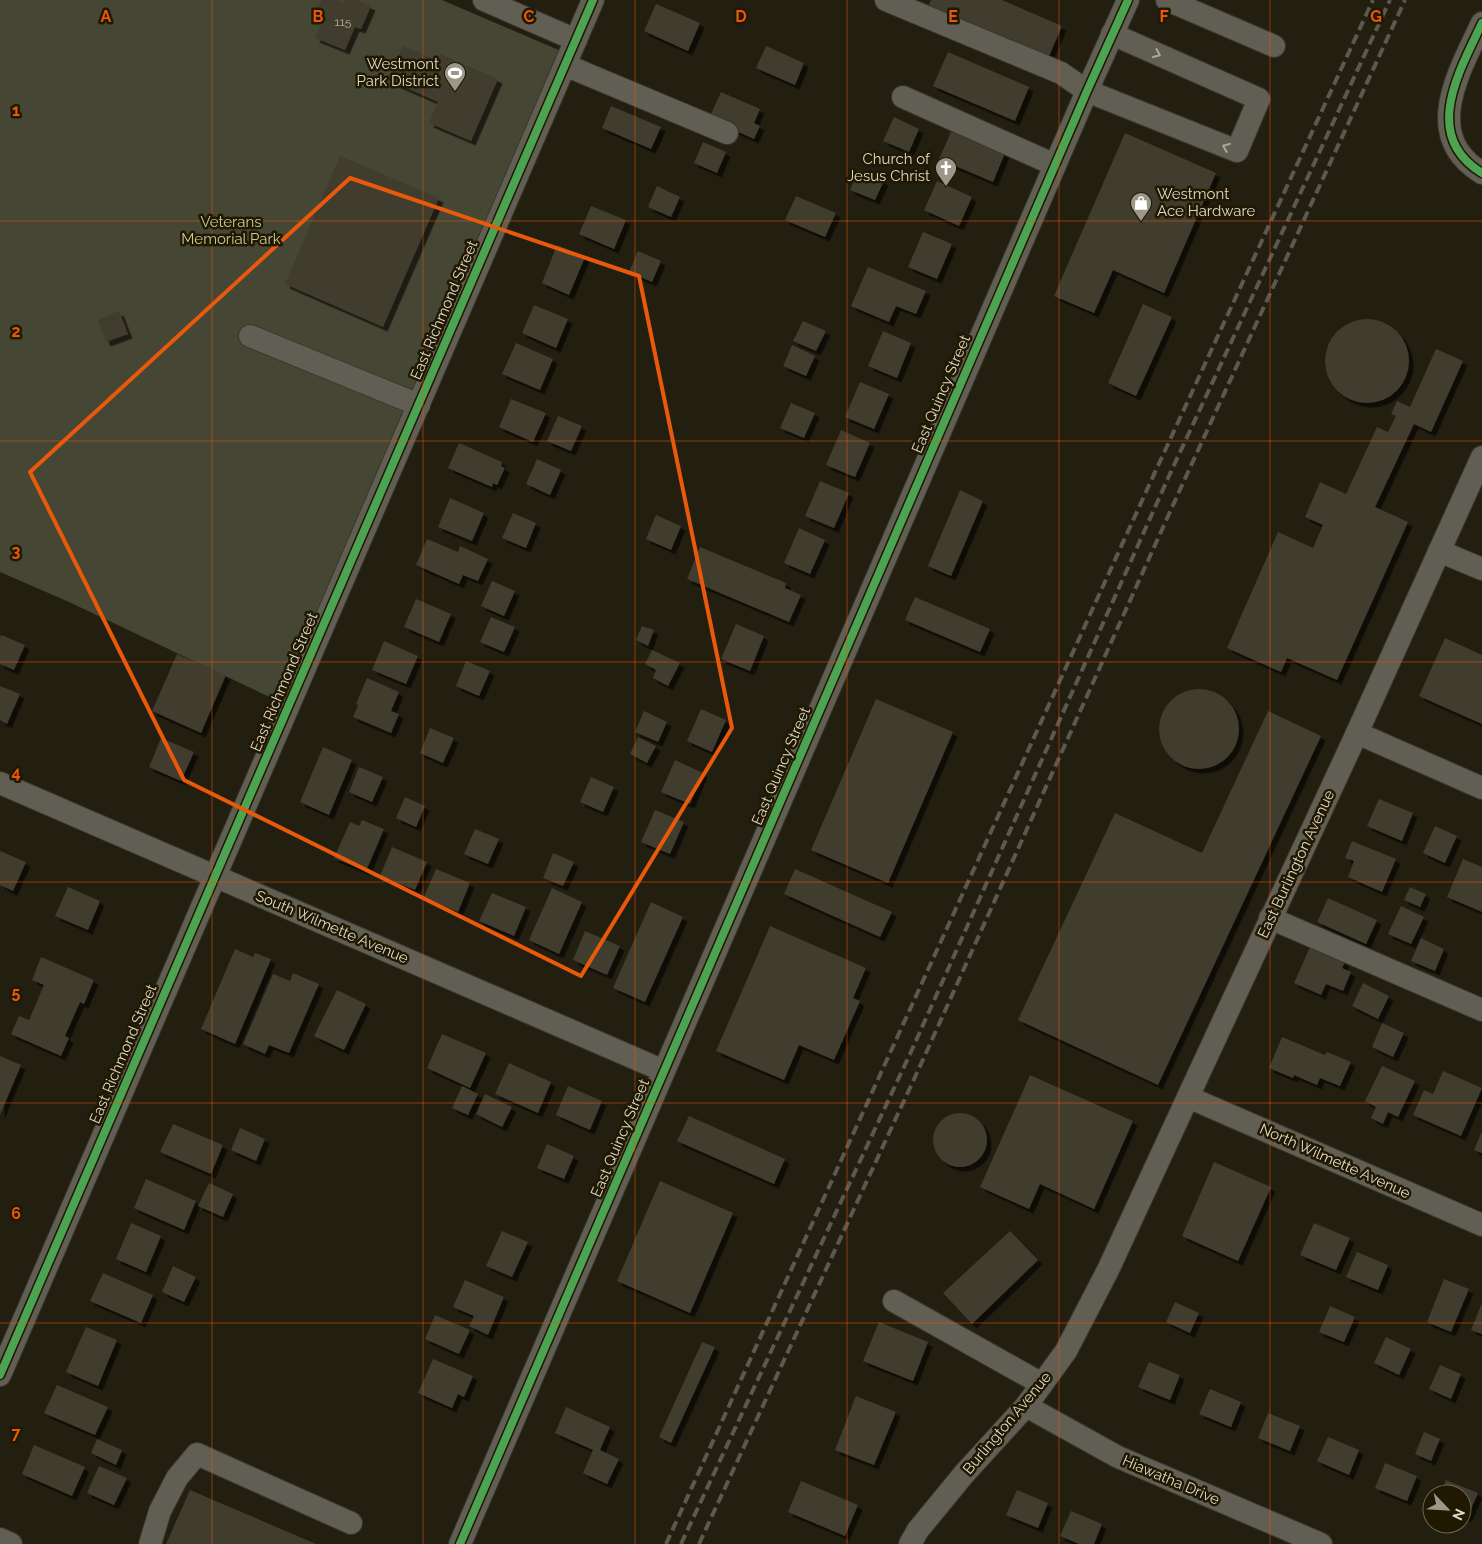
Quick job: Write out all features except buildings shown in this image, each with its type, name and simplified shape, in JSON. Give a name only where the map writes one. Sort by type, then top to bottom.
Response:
[{"type":"street","points":[[484,0],[576,40]]},
{"type":"street","name":"East Richmond Street","points":[[0,1375],[593,0]]},
{"type":"street","points":[[886,0],[1061,74],[1087,91],[1236,151],[1259,99],[1112,34]]},
{"type":"street","name":"East Quincy Street","points":[[460,1544],[1128,0]]},
{"type":"street","points":[[1167,0],[1274,46]]},
{"type":"street","points":[[1482,23],[1455,87],[1449,107],[1451,137],[1456,149],[1462,158],[1482,173]]},
{"type":"street","points":[[565,66],[727,133]]},
{"type":"street","points":[[903,97],[1055,165]]},
{"type":"street","points":[[250,336],[418,404]]},
{"type":"street","name":"East Burlington Avenue","points":[[1108,1270],[1357,733],[1482,457]]},
{"type":"street","points":[[1438,551],[1482,570]]},
{"type":"street","points":[[1357,733],[1482,788]]},
{"type":"street","name":"South Wilmette Avenue","points":[[0,783],[664,1071]]},
{"type":"street","points":[[1270,918],[1482,1010]]},
{"type":"street","name":"North Wilmette Avenue","points":[[1188,1097],[1482,1226]]},
{"type":"street","name":"Burlington Avenue","points":[[910,1544],[918,1530],[964,1474],[1026,1406],[1066,1351],[1108,1270]]},
{"type":"street","points":[[894,1301],[1042,1384]]},
{"type":"street","name":"Hiawatha Drive","points":[[1026,1406],[1118,1456],[1321,1544]]},
{"type":"street","points":[[150,1544],[160,1511],[176,1478],[197,1454],[351,1523]]},
{"type":"street","points":[[0,1540],[11,1544]]},
{"type":"highlighted area","points":[[350,178],[639,276],[732,728],[581,976],[184,780],[30,472]]},
{"type":"green space","name":"Veterans Memorial Park","points":[[0,0],[442,0],[561,51],[278,701],[69,602],[0,572]]},
{"type":"railway","points":[[666,1544],[1156,470],[1373,0]]},
{"type":"railway","points":[[681,1544],[910,1054],[1169,476],[1390,0]]},
{"type":"railway","points":[[699,1544],[921,1064],[1183,483],[1405,0]]},
{"type":"cycle path","points":[[0,1375],[593,0]]},
{"type":"cycle path","points":[[460,1544],[1128,0]]},
{"type":"cycle path","points":[[1482,23],[1456,82],[1450,102],[1449,122],[1453,141],[1464,158],[1482,173]]},
{"type":"place","name":"Westmont Park District","points":[[455,92]]},
{"type":"place","name":"Church of Jesus Christ","points":[[946,187]]},
{"type":"place","name":"Westmont Ace Hardware","points":[[1141,222]]}]
